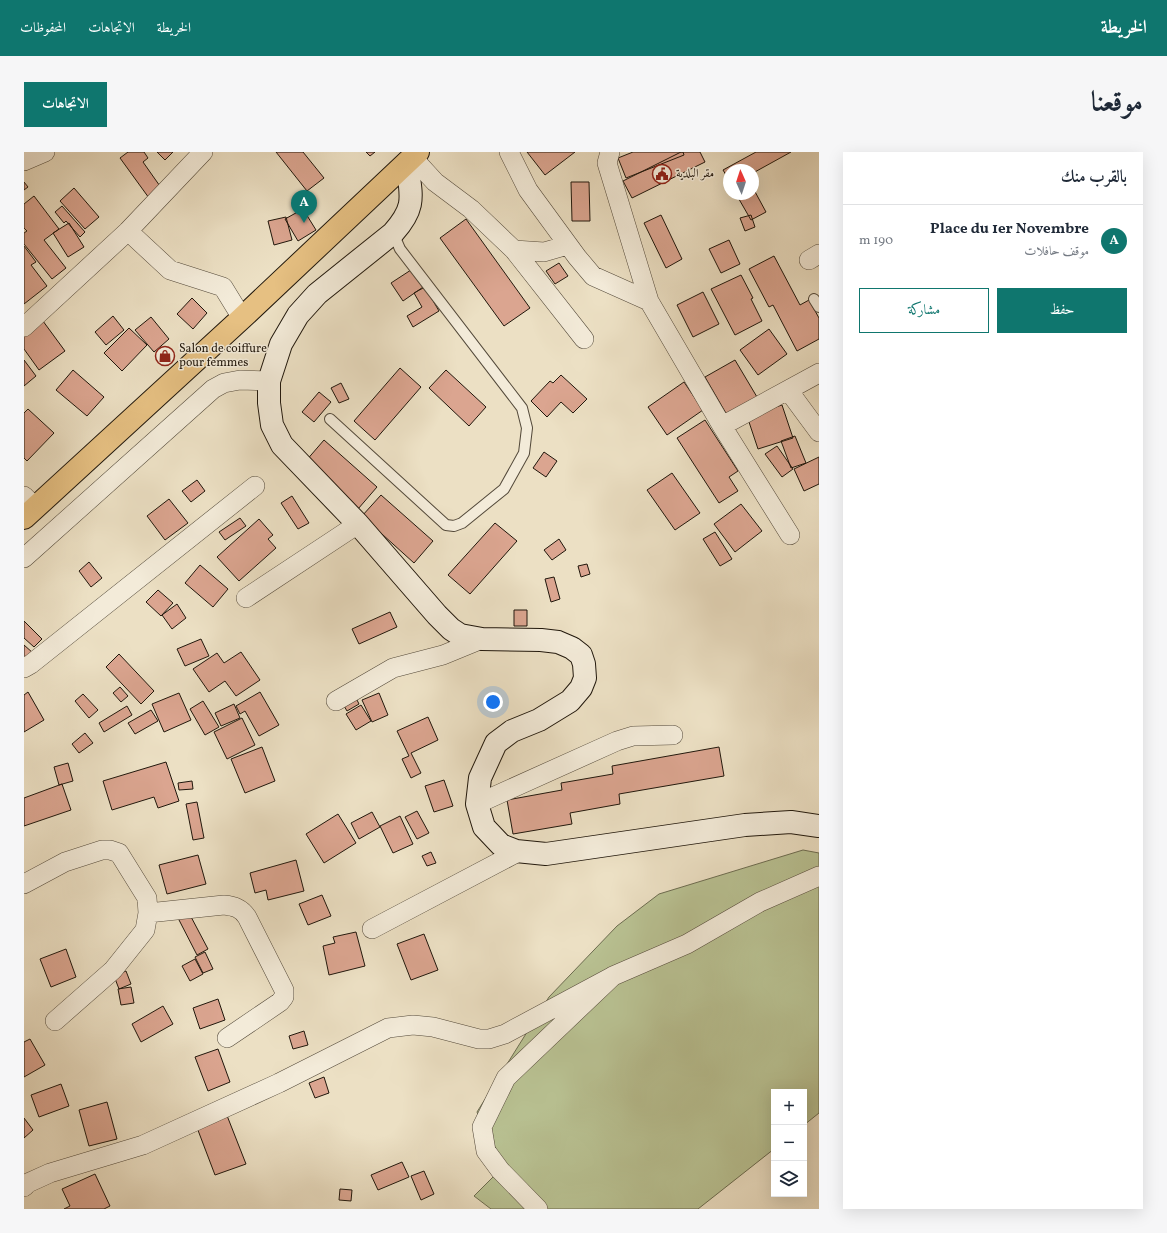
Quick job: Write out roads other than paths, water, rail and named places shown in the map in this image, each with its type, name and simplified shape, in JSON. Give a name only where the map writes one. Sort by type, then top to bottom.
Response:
[{"type":"main road","points":[[413,158],[410,207],[403,222],[393,233],[317,294],[298,315],[281,344],[269,381],[269,403],[272,425],[282,445],[358,524],[437,615],[451,628],[460,635],[482,639],[541,640],[558,642],[572,648],[581,655],[584,664],[585,678],[581,688],[570,700],[540,720],[512,731],[496,743],[480,778],[477,804],[484,827],[501,845],[516,851],[546,854],[745,825],[791,822],[819,826]]},
{"type":"main road","points":[[28,507],[242,318],[352,213],[413,158]]},
{"type":"street","points":[[24,161],[45,152]]},
{"type":"street","points":[[24,327],[128,231],[203,152]]},
{"type":"street","points":[[509,152],[528,190],[568,245],[593,276],[649,301]]},
{"type":"street","points":[[610,152],[608,163],[649,301],[722,426],[790,535]]},
{"type":"street","points":[[413,158],[435,182],[471,209],[514,250],[584,339]]},
{"type":"street","points":[[128,231],[170,270],[223,287],[242,318]]},
{"type":"street","points":[[514,250],[544,252],[568,245]]},
{"type":"street","points":[[722,426],[819,373]]},
{"type":"street","points":[[24,558],[213,389],[224,383],[240,380],[269,381]]},
{"type":"street","points":[[788,390],[819,432]]},
{"type":"street","points":[[24,668],[255,486]]},
{"type":"street","points":[[246,598],[358,524]]},
{"type":"street","points":[[336,701],[393,668],[443,655],[482,639]]},
{"type":"street","points":[[477,804],[617,741],[633,736],[672,735]]},
{"type":"street","points":[[24,884],[65,862],[102,850],[110,850],[118,853],[147,898],[148,913],[145,930],[113,970],[55,1021]]},
{"type":"street","points":[[372,929],[520,851]]},
{"type":"street","points":[[24,1187],[28,1183],[50,1173],[144,1145],[279,1083],[388,1028],[413,1025],[433,1027],[479,1040],[489,1039],[505,1034],[613,976],[687,944],[760,902],[819,876]]},
{"type":"street","points":[[148,913],[224,905],[234,906],[242,910],[247,917],[284,990],[284,997],[280,1002],[227,1038]]},
{"type":"street","points":[[538,1209],[500,1170],[486,1151],[482,1128],[506,1078],[613,976]]},
{"type":"lane","points":[[330,419],[446,525],[454,526],[462,523],[504,489],[524,453],[527,428],[522,408],[400,249],[393,233]]},
{"type":"place","name":"مقر البلدية","points":[[662,174]]},
{"type":"place","name":"Place du 1er Novembre","points":[[304,223]]},
{"type":"place","name":"Salon de coiffure pour femmes","points":[[165,356]]}]
